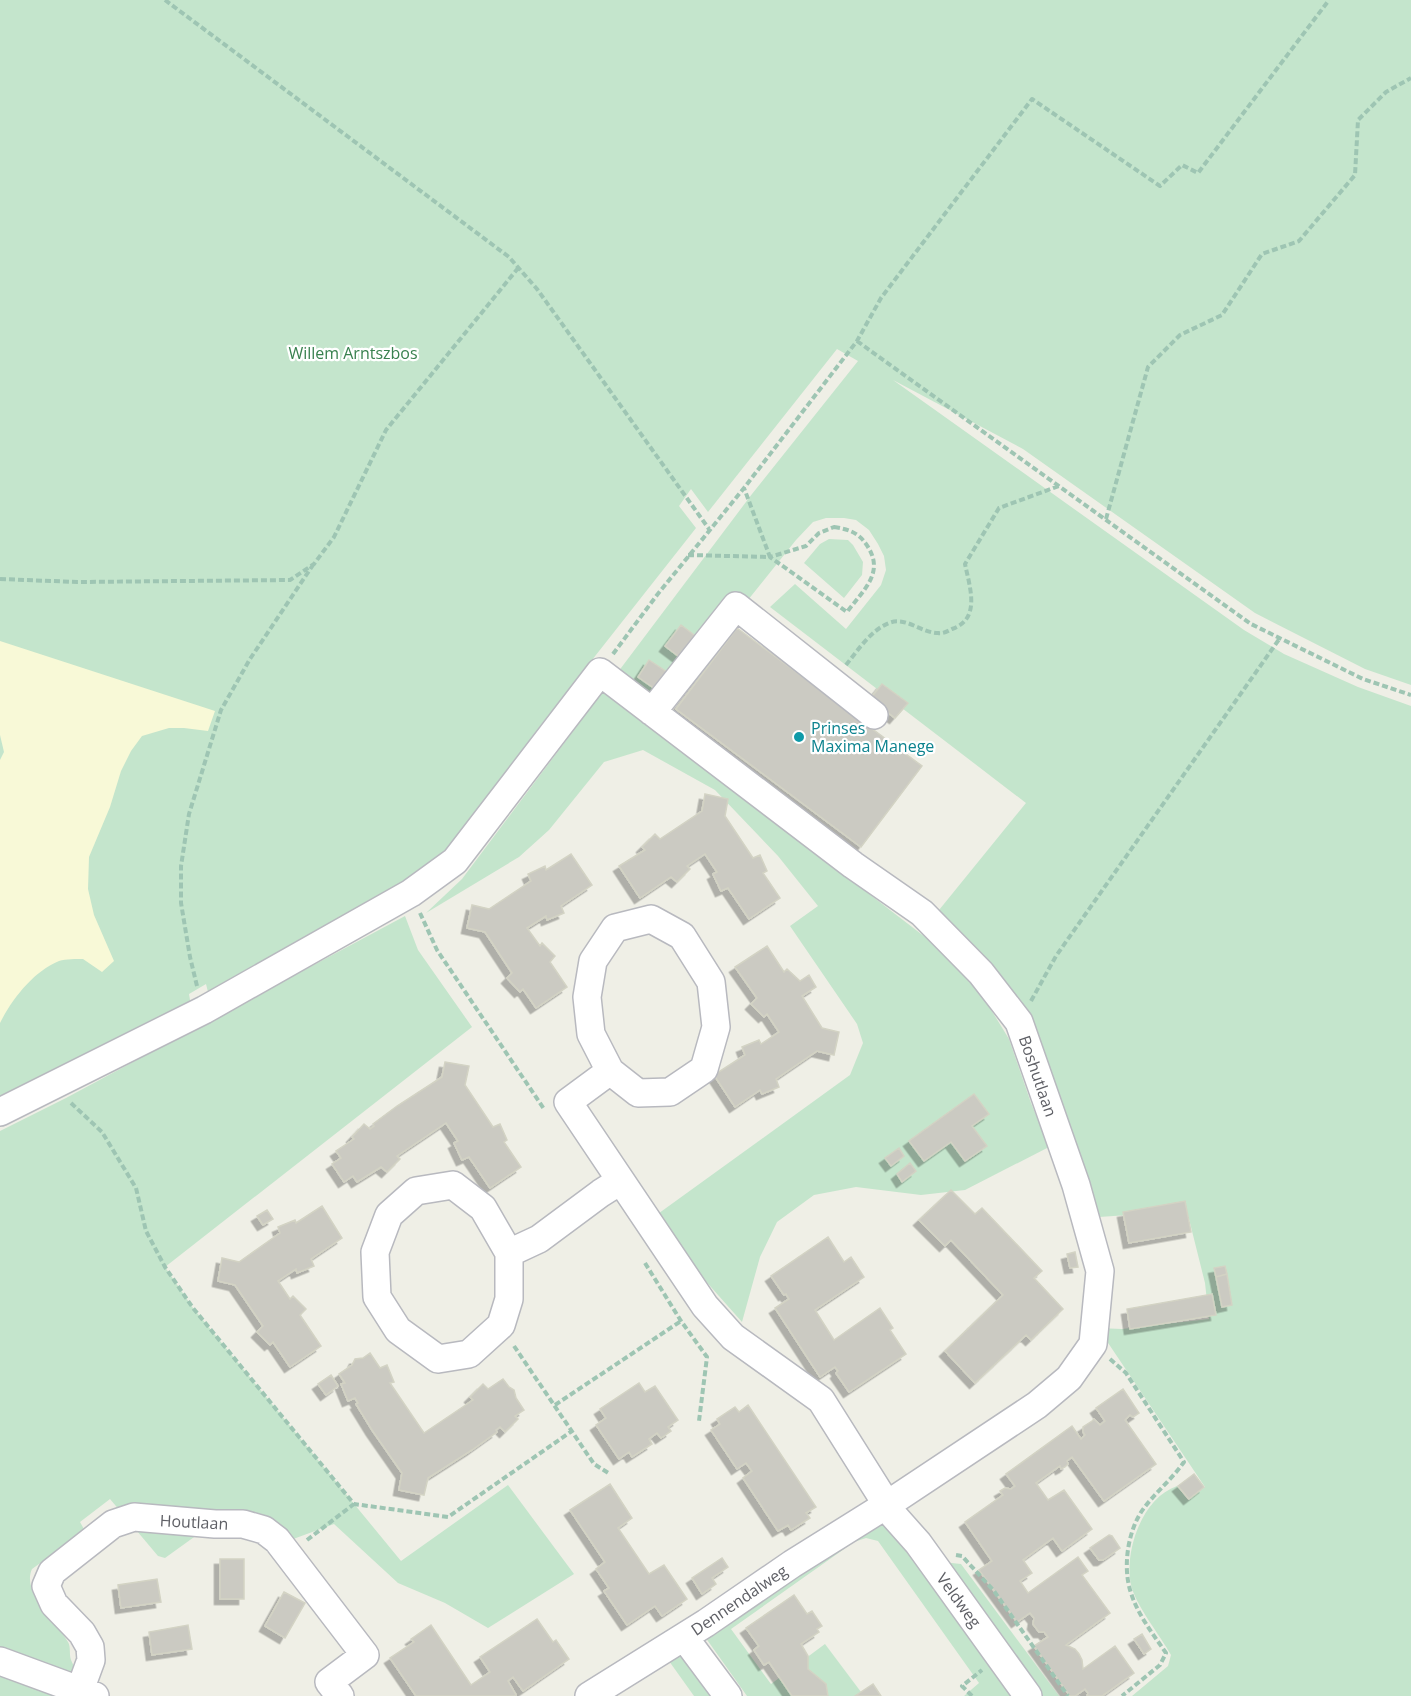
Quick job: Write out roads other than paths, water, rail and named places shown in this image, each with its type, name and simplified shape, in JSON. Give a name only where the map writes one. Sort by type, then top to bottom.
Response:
[{"type":"lane","points":[[652,712],[736,606],[874,715]]},
{"type":"lane","name":"Boshutlaan","points":[[0,1112],[204,1010],[411,893],[455,861],[600,672],[853,865],[922,913],[981,973],[1019,1022],[1076,1185],[1100,1271],[1093,1344],[1069,1378],[1037,1405],[888,1504]]},
{"type":"lane","points":[[651,919],[682,936],[711,982],[716,1027],[704,1069],[670,1092],[638,1092],[610,1071],[591,1034],[587,997],[593,962],[615,928],[651,919]]},
{"type":"lane","name":"Veldweg","points":[[610,1071],[567,1102],[610,1187],[705,1306],[733,1337],[821,1400],[894,1516],[918,1543],[1028,1696]]},
{"type":"lane","points":[[453,1185],[483,1208],[509,1253],[509,1299],[501,1325],[469,1354],[438,1359],[398,1330],[377,1297],[375,1252],[389,1215],[416,1191],[453,1185]]},
{"type":"lane","points":[[509,1253],[538,1239],[610,1187]]},
{"type":"lane","name":"Dennendalweg","points":[[590,1696],[888,1504]]},
{"type":"lane","name":"Houtlaan","points":[[88,1693],[90,1647],[82,1633],[54,1604],[46,1586],[52,1572],[112,1524],[134,1517],[243,1524],[264,1530],[277,1540],[365,1655],[329,1682],[340,1696]]},
{"type":"lane","points":[[684,1637],[728,1696]]},
{"type":"lane","points":[[0,1661],[88,1693]]},
{"type":"place","name":"Prinses Maxima Manege","points":[[799,737]]},
{"type":"park label","name":"Willem Arntszbos","points":[[353,353]]}]
